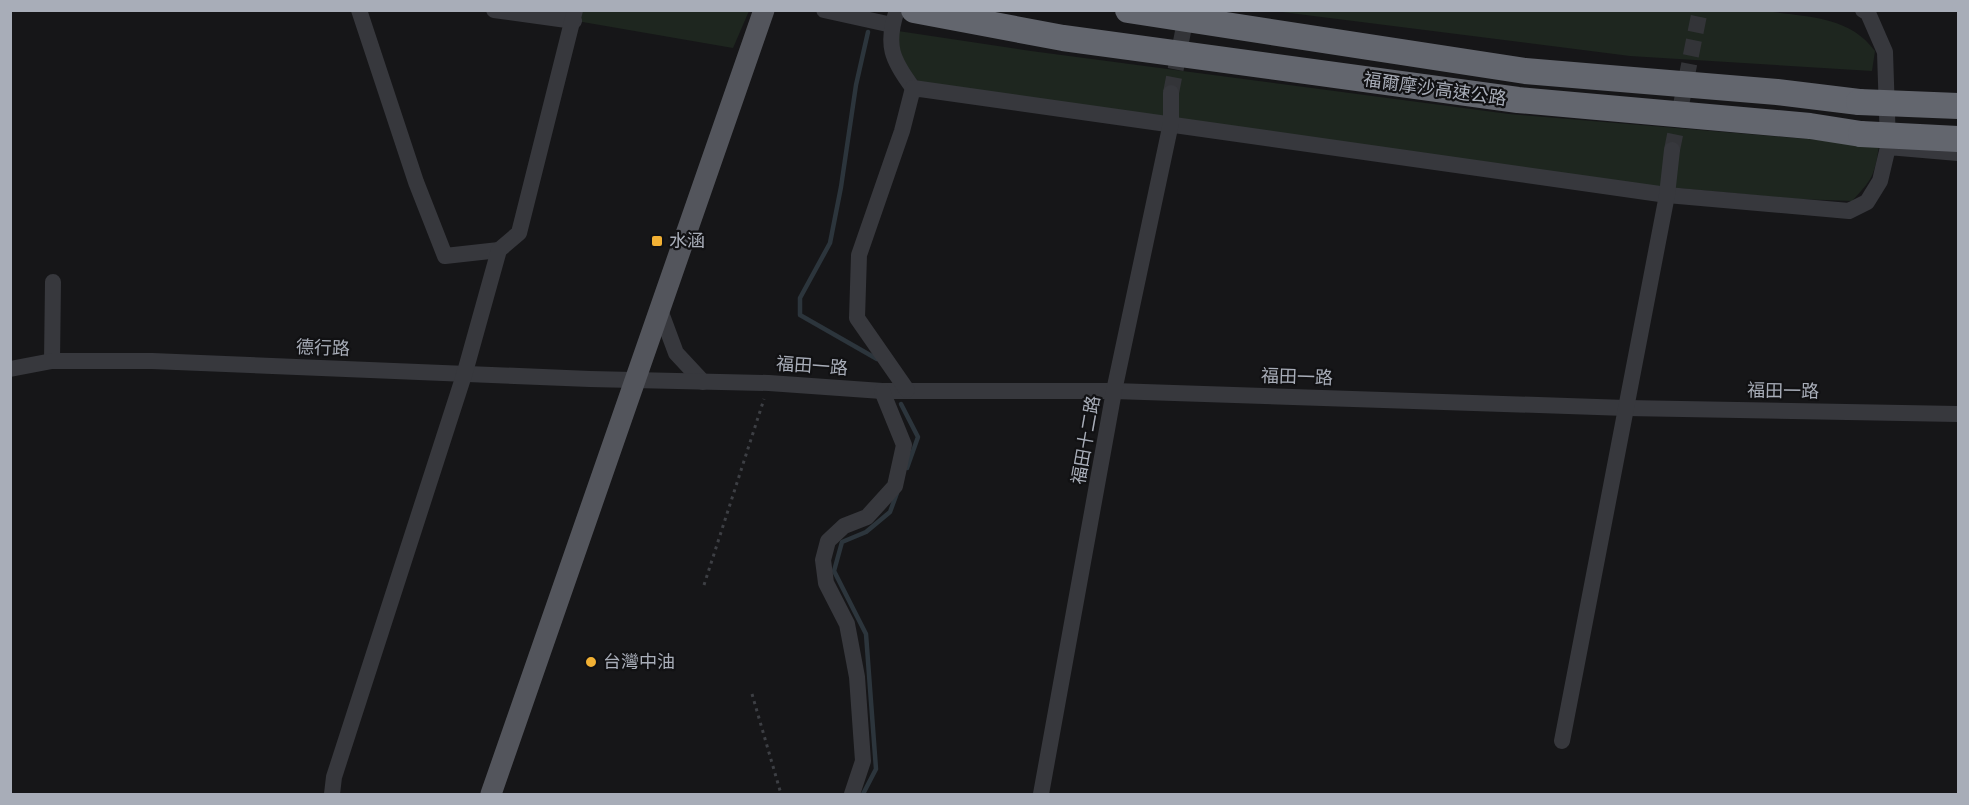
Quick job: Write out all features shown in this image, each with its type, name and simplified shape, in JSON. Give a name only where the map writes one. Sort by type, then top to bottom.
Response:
[{"type":"highway","name":"福爾摩沙高速公路","points":[[914,10],[1063,38],[1518,100],[1810,126],[1860,134],[1959,139]]},
{"type":"highway","name":"福爾摩沙高速公路","points":[[1128,10],[1525,71],[1777,92],[1859,102],[1959,106]]},
{"type":"main road","points":[[491,795],[764,10]]},
{"type":"street","points":[[359,10],[416,182],[445,256],[498,250],[519,233],[574,16],[494,10]]},
{"type":"street","points":[[824,10],[879,20],[894,18],[891,45],[896,63],[914,88],[1667,195],[1849,211],[1867,202],[1880,182],[1888,147],[1885,52],[1868,13],[1863,10]]},
{"type":"street","points":[[907,390],[857,318],[859,255],[902,131],[914,88]]},
{"type":"street","name":"福田十二路","points":[[1041,795],[1114,391],[1171,123],[1171,93]]},
{"type":"street","points":[[1888,147],[1959,153]]},
{"type":"street","points":[[1562,741],[1667,195],[1672,150]]},
{"type":"street","points":[[332,795],[334,777],[465,372],[498,250]]},
{"type":"street","points":[[52,361],[53,282]]},
{"type":"street","points":[[660,310],[676,353],[704,382]]},
{"type":"street","name":"德行路","points":[[10,369],[52,361],[152,361],[634,380]]},
{"type":"street","name":"福田一路","points":[[634,380],[769,383],[882,391],[1114,391],[1626,408],[1959,414]]},
{"type":"street","points":[[852,795],[863,761],[857,677],[847,624],[826,583],[823,560],[828,541],[844,526],[867,517],[896,486],[904,445],[882,391]]},
{"type":"path","points":[[704,585],[769,383]]},
{"type":"path","points":[[752,693],[782,795]]},
{"type":"shaded area","points":[[519,11],[749,11],[733,48]]},
{"type":"shaded area","points":[[1274,11],[1766,11],[1811,17],[1839,24],[1864,39],[1875,51],[1872,71],[1630,56]]},
{"type":"shaded area","points":[[898,31],[1031,51],[1509,114],[1879,145],[1872,176],[1852,201],[1797,199],[1635,184],[925,86],[918,81],[904,62],[899,47]]},
{"type":"waterway","points":[[868,32],[856,85],[830,243],[800,298],[800,315],[877,359]]},
{"type":"waterway","points":[[901,404],[918,437],[907,468]]},
{"type":"waterway","points":[[863,794],[876,769],[866,634],[834,571],[842,542],[866,532],[890,512],[897,493]]},
{"type":"tunnel","points":[[1672,150],[1700,10]]},
{"type":"tunnel","points":[[1171,93],[1187,11]]},
{"type":"place","name":"水涵","points":[[657,241]]},
{"type":"place","name":"台灣中油","points":[[591,662]]}]
